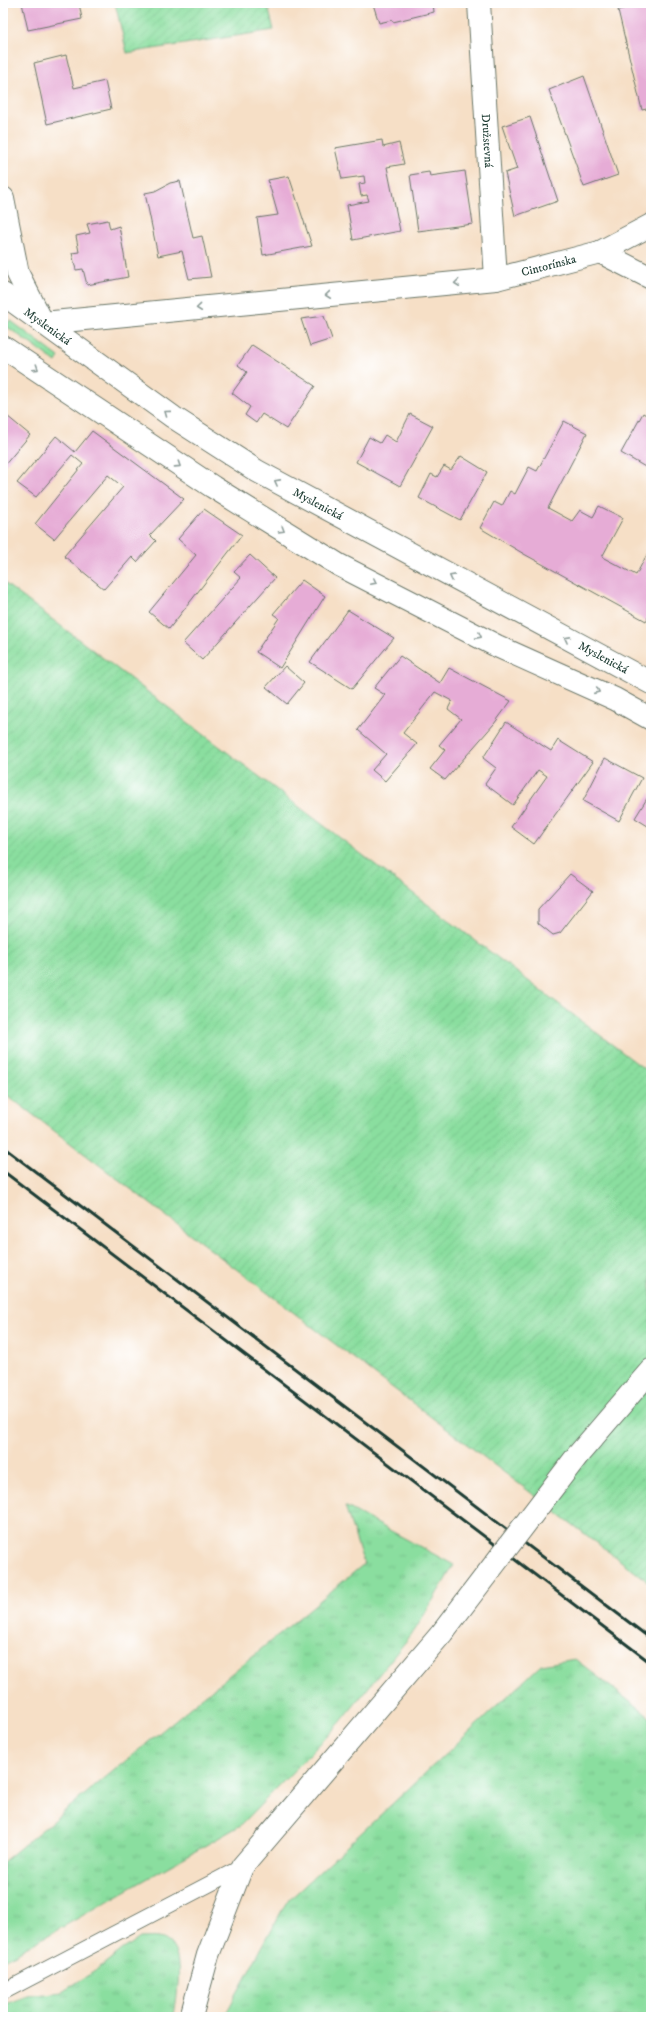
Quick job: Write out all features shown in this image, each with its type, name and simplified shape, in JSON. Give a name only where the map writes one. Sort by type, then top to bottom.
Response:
[{"type":"street","name":"Družstevná","points":[[479,3],[496,279]]},
{"type":"street","points":[[3,198],[18,274],[43,323]]},
{"type":"street","name":"Cintorínska","points":[[43,323],[496,279],[600,252],[651,225]]},
{"type":"street","points":[[600,252],[651,278]]},
{"type":"street","name":"Myslenická","points":[[3,294],[173,417],[256,471],[651,683]]},
{"type":"street","points":[[3,347],[213,487],[339,565],[497,646],[615,699],[651,718]]},
{"type":"street","points":[[191,2017],[208,1955],[242,1867],[442,1633],[577,1456],[651,1370]]},
{"type":"lane","points":[[3,1992],[242,1867]]},
{"type":"green space","points":[[115,3],[267,3],[274,30],[127,53]]},
{"type":"green space","points":[[10,320],[59,357],[56,362],[6,326]]},
{"type":"green space","points":[[3,582],[651,1074],[651,1584],[3,1092]]},
{"type":"green space","points":[[345,1506],[454,1565],[415,1630],[339,1724],[241,1825],[3,1961],[3,1862],[364,1564]]},
{"type":"green space","points":[[575,1659],[651,1718],[651,2017],[224,2017],[286,1903],[541,1665]]},
{"type":"green space","points":[[140,1938],[159,1938],[168,1942],[174,1950],[177,1960],[178,1985],[174,2017],[38,2017],[35,2014],[30,2017],[3,2017],[3,2005],[27,1996],[62,1992],[95,1971]]},
{"type":"building","points":[[22,3],[79,3],[82,19],[28,30]]},
{"type":"building","points":[[433,3],[434,12],[393,22],[392,20],[379,23],[373,4]]},
{"type":"building","points":[[647,3],[651,22],[651,108],[642,110],[618,10]]},
{"type":"building","points":[[66,55],[74,88],[105,81],[111,109],[47,124],[34,63]]},
{"type":"building","points":[[584,76],[618,175],[584,187],[549,90]]},
{"type":"building","points":[[530,117],[558,201],[515,216],[505,173],[517,169],[502,126]]},
{"type":"building","points":[[382,140],[383,147],[399,143],[404,164],[387,167],[400,231],[353,240],[347,205],[369,201],[367,195],[361,196],[359,184],[365,183],[364,176],[342,179],[335,148]]},
{"type":"building","points":[[465,171],[473,224],[418,231],[410,175],[429,172],[430,176]]},
{"type":"building","points":[[289,176],[312,246],[263,255],[257,218],[278,215],[268,180]]},
{"type":"building","points":[[180,181],[193,238],[202,236],[211,277],[189,279],[182,251],[158,256],[145,193],[155,191],[170,183]]},
{"type":"building","points":[[108,220],[110,229],[119,226],[128,277],[87,285],[83,269],[76,270],[72,253],[79,252],[76,236],[90,233],[87,224]]},
{"type":"building","points":[[324,316],[332,339],[310,346],[301,319]]},
{"type":"building","points":[[252,345],[315,386],[286,429],[262,414],[256,423],[245,415],[250,407],[232,393],[247,372],[238,365]]},
{"type":"building","points":[[643,413],[651,418],[651,460],[647,468],[621,453]]},
{"type":"building","points":[[410,414],[433,426],[400,486],[356,462],[369,437],[380,443],[385,435],[396,442]]},
{"type":"building","points":[[7,416],[30,435],[3,467],[3,420]]},
{"type":"building","points":[[564,421],[587,433],[548,508],[572,521],[580,510],[593,517],[599,506],[623,518],[602,557],[636,575],[651,547],[651,612],[646,621],[480,528],[494,502],[502,506],[510,491],[515,494],[529,467],[537,471]]},
{"type":"building","points":[[92,431],[184,499],[150,535],[156,541],[137,562],[132,557],[104,589],[64,556],[123,487],[108,475],[54,539],[35,524],[83,464],[72,455],[36,497],[17,483],[56,436],[75,452]]},
{"type":"building","points":[[461,456],[487,472],[460,520],[419,498],[431,474],[437,477],[444,466],[451,470]]},
{"type":"building","points":[[204,509],[242,535],[169,629],[149,612],[196,555],[178,539]]},
{"type":"building","points":[[250,555],[275,578],[202,660],[183,643],[241,578],[234,572]]},
{"type":"building","points":[[302,580],[325,596],[280,668],[256,652],[279,618],[273,614]]},
{"type":"building","points":[[348,610],[394,638],[352,689],[310,662]]},
{"type":"building","points":[[400,656],[440,683],[449,668],[511,701],[494,724],[445,780],[430,769],[445,750],[439,745],[461,719],[448,709],[452,701],[435,692],[403,733],[417,744],[385,781],[372,770],[386,754],[358,730],[385,695],[374,688]]},
{"type":"building","points":[[285,666],[304,683],[287,704],[266,687]]},
{"type":"building","points":[[506,722],[551,751],[558,740],[593,762],[534,844],[511,827],[547,776],[538,770],[513,805],[485,784],[496,768],[483,758]]},
{"type":"building","points":[[605,758],[642,778],[619,821],[583,801]]},
{"type":"building","points":[[651,792],[651,828],[635,818]]},
{"type":"building","points":[[570,874],[593,891],[560,933],[553,935],[538,923],[538,909]]},
{"type":"railway","points":[[3,1147],[651,1639]]},
{"type":"railway","points":[[3,1171],[651,1663]]}]
